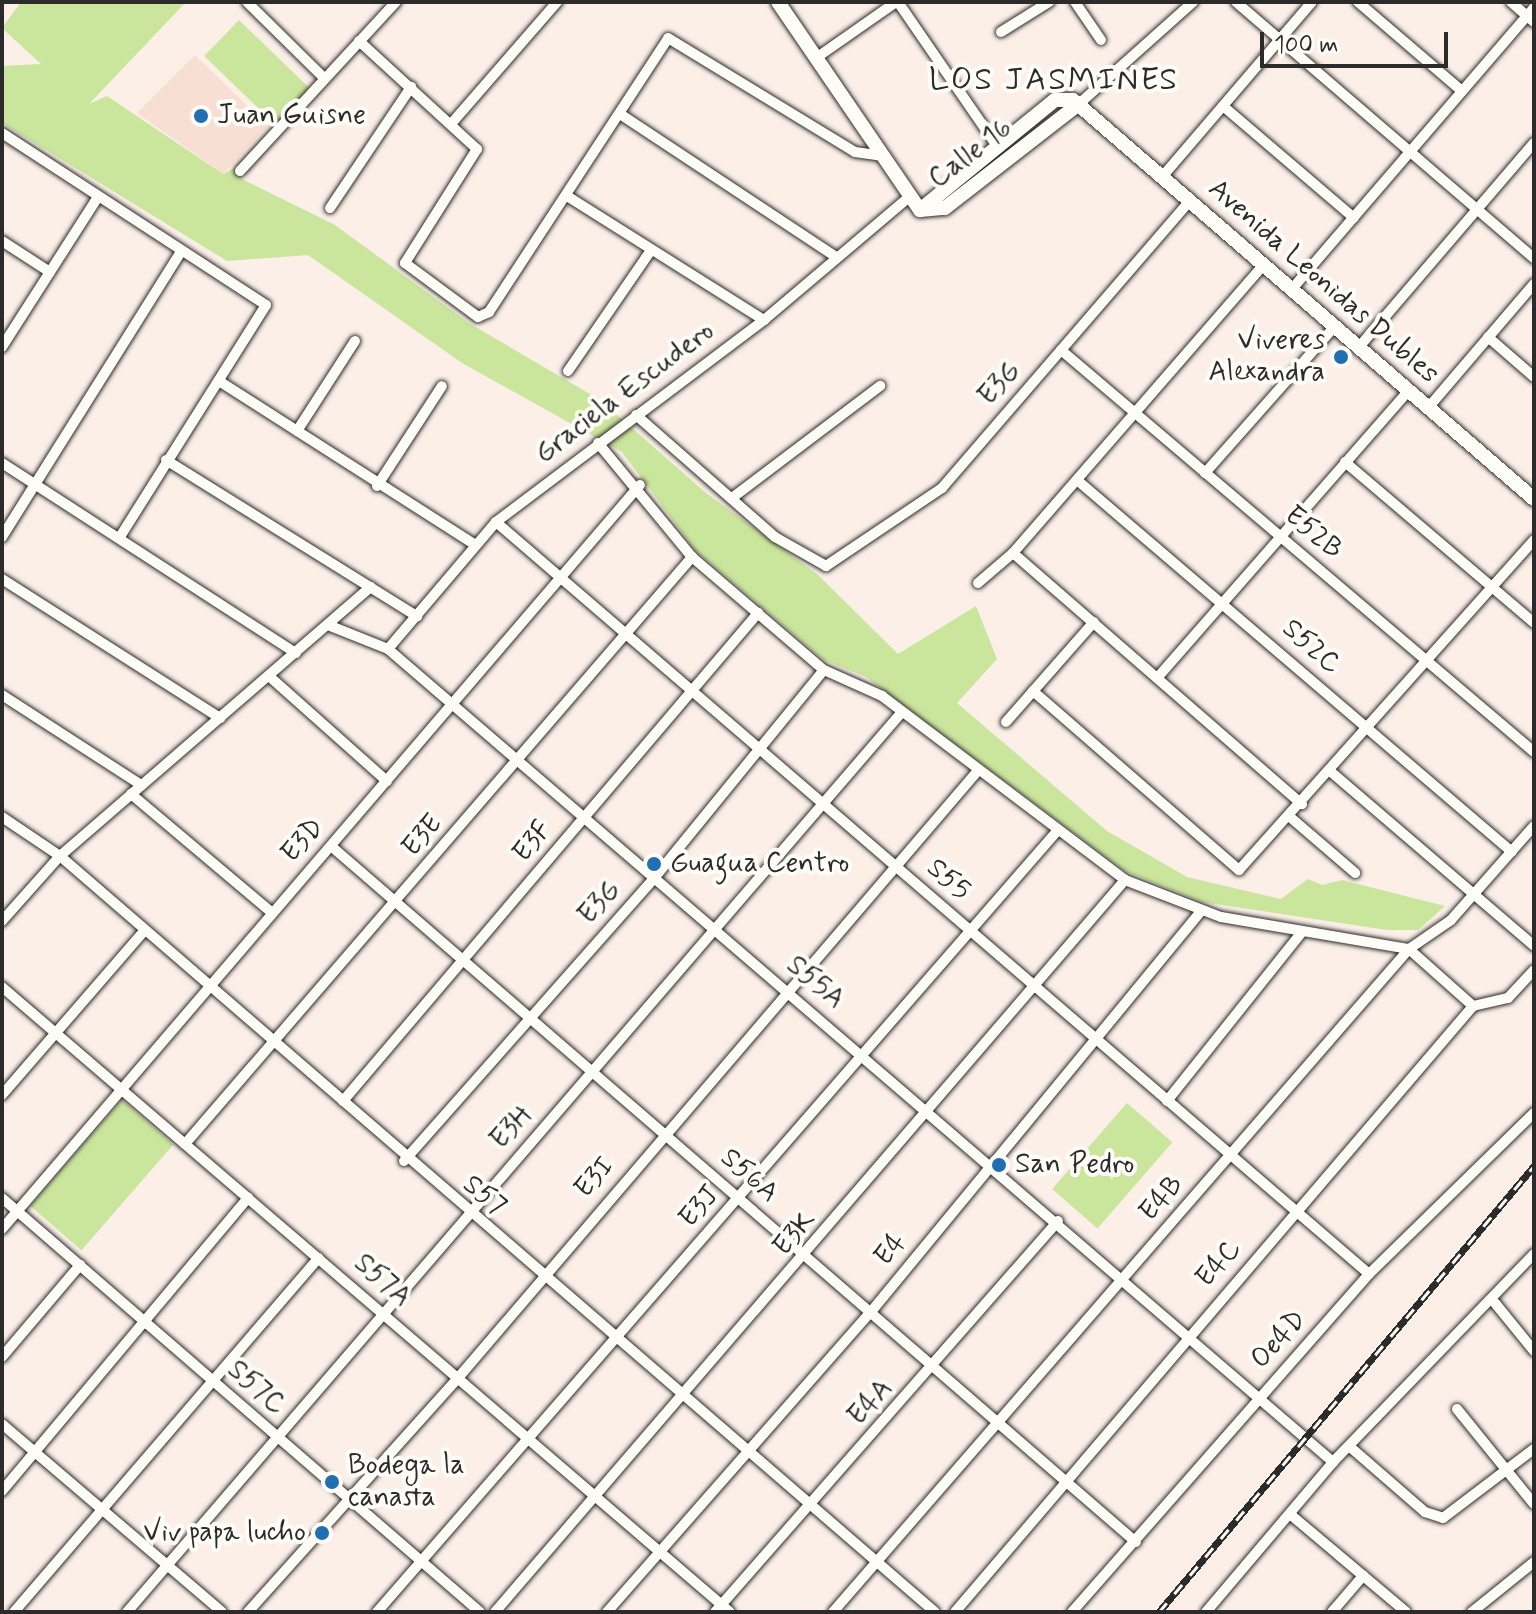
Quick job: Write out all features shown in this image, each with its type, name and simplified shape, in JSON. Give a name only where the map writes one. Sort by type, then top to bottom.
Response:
[{"type":"main road","points":[[778,2],[920,210]]},
{"type":"main road","name":"Calle 16","points":[[920,210],[1055,100],[1080,103]]},
{"type":"main road","name":"Calle 16","points":[[920,210],[945,208],[1080,103]]},
{"type":"main road","name":"Avenida Leonidas Dubles","points":[[1080,103],[1534,499]]},
{"type":"street","points":[[247,2],[322,76]]},
{"type":"street","points":[[240,171],[322,76],[396,2]]},
{"type":"street","points":[[451,124],[557,2]]},
{"type":"street","points":[[816,58],[897,2],[997,146]]},
{"type":"street","points":[[1001,32],[1049,2]]},
{"type":"street","points":[[1075,2],[1101,40]]},
{"type":"street","points":[[1080,103],[1192,2]]},
{"type":"street","points":[[1236,2],[1534,258]]},
{"type":"street","points":[[1162,177],[1312,2]]},
{"type":"street","points":[[1358,2],[1462,91]]},
{"type":"street","points":[[1292,289],[1462,91],[1532,15],[1511,2]]},
{"type":"street","points":[[359,41],[477,149],[406,267],[483,317],[567,196],[668,38],[855,152],[882,156]]},
{"type":"street","points":[[330,208],[411,87]]},
{"type":"street","points":[[1223,106],[1354,218]]},
{"type":"street","points":[[620,114],[836,257]]},
{"type":"street","points":[[2,133],[266,305],[121,535]]},
{"type":"street","points":[[1359,347],[1534,143]]},
{"type":"street","points":[[567,196],[649,253],[764,320]]},
{"type":"street","name":"Graciela Escudero","points":[[388,649],[496,522],[764,320],[910,196]]},
{"type":"street","points":[[2,347],[98,197]]},
{"type":"street","name":"E3G","points":[[732,498],[819,567],[942,488],[1190,201]]},
{"type":"street","points":[[2,241],[50,272]]},
{"type":"street","points":[[2,537],[181,252]]},
{"type":"street","points":[[568,371],[649,253]]},
{"type":"street","points":[[978,583],[1013,553],[1264,264]]},
{"type":"street","points":[[1428,408],[1534,284]]},
{"type":"street","points":[[1205,473],[1335,326]]},
{"type":"street","points":[[1488,337],[1534,377]]},
{"type":"street","points":[[297,431],[355,341]]},
{"type":"street","name":"E52B","points":[[1061,350],[1534,752]]},
{"type":"street","points":[[219,381],[377,486],[475,545]]},
{"type":"street","points":[[377,486],[442,386]]},
{"type":"street","points":[[636,415],[732,498],[880,386]]},
{"type":"street","points":[[1158,677],[1408,391]]},
{"type":"street","points":[[598,443],[640,485],[692,557],[824,670],[860,683],[902,712],[976,773],[994,778],[1057,831],[1125,880],[1202,910],[1301,933],[1409,949],[1473,1006],[1508,998],[1534,970]]},
{"type":"street","points":[[166,460],[417,616]]},
{"type":"street","points":[[1345,462],[1534,623]]},
{"type":"street","points":[[2,463],[121,535],[296,653]]},
{"type":"street","name":"S52C","points":[[1077,480],[1512,852]]},
{"type":"street","name":"E3D","points":[[2,1229],[271,912],[562,580],[640,485]]},
{"type":"street","name":"S55","points":[[496,522],[1369,1274]]},
{"type":"street","points":[[1033,691],[1243,869],[1534,540]]},
{"type":"street","points":[[1013,553],[1302,804]]},
{"type":"street","name":"E3E","points":[[185,1144],[522,760],[692,557]]},
{"type":"street","points":[[2,579],[220,718]]},
{"type":"street","points":[[2,921],[60,856],[371,587]]},
{"type":"street","name":"E3F","points":[[343,1101],[758,613]]},
{"type":"street","points":[[1006,722],[1094,622]]},
{"type":"street","name":"S55A","points":[[328,625],[388,649],[522,760],[717,932],[994,1165],[1333,1462]]},
{"type":"street","name":"E3G","points":[[404,1161],[655,877],[824,670]]},
{"type":"street","points":[[269,676],[387,781]]},
{"type":"street","points":[[2,695],[141,785]]},
{"type":"street","name":"E3H","points":[[127,1612],[278,1439],[381,1312],[717,932],[902,712]]},
{"type":"street","points":[[1330,771],[1534,946]]},
{"type":"street","name":"E3I","points":[[248,1612],[458,1378],[542,1276],[976,773]]},
{"type":"street","points":[[131,794],[271,912]]},
{"type":"street","name":"S57","points":[[2,817],[60,856],[143,932],[343,1101],[404,1161],[616,1342],[750,1450],[935,1612]]},
{"type":"street","points":[[1290,817],[1355,873]]},
{"type":"street","name":"E4B","points":[[833,1612],[1232,1157],[1409,949],[1476,894],[1534,826]]},
{"type":"street","name":"E3J","points":[[377,1612],[526,1437],[616,1342],[864,1055],[968,929],[1057,831]]},
{"type":"street","name":"S56A","points":[[331,846],[1136,1542]]},
{"type":"street","name":"E3K","points":[[495,1612],[592,1494],[686,1397],[806,1258],[1032,984],[1125,880]]},
{"type":"street","name":"E4","points":[[607,1612],[870,1313],[1099,1042],[1202,910]]},
{"type":"street","points":[[2,1095],[143,932]]},
{"type":"street","points":[[1167,1101],[1301,933]]},
{"type":"street","name":"S57A","points":[[2,987],[659,1551],[722,1609]]},
{"type":"street","name":"E4C","points":[[955,1612],[1067,1483],[1187,1335],[1473,1006]]},
{"type":"street","name":"Oe4D","points":[[1072,1612],[1369,1274],[1534,1113]]},
{"type":"street","name":"S57C","points":[[2,1198],[480,1612]]},
{"type":"street","points":[[2,1491],[248,1198]]},
{"type":"street","name":"E4A","points":[[722,1609],[811,1505],[935,1369],[1058,1221]]},
{"type":"street","points":[[1206,1612],[1333,1462],[1436,1351],[1495,1303],[1534,1254]]},
{"type":"street","points":[[14,1612],[318,1258]]},
{"type":"street","points":[[2,1357],[80,1265]]},
{"type":"street","points":[[1495,1303],[1534,1351]]},
{"type":"street","points":[[1457,1409],[1534,1504]]},
{"type":"street","points":[[2,1424],[222,1612]]},
{"type":"street","points":[[1349,1446],[1425,1512],[1455,1514],[1534,1449]]},
{"type":"street","points":[[1291,1515],[1406,1612]]},
{"type":"street","points":[[1472,1612],[1534,1562]]},
{"type":"street","points":[[1332,1612],[1363,1576]]},
{"type":"shaded area","name":"Juan Guisne","points":[[195,55],[268,126],[223,174],[137,113]]},
{"type":"green space","points":[[21,2],[186,2],[89,104],[107,96],[223,174],[234,168],[244,180],[335,225],[469,323],[600,400],[706,493],[817,574],[898,654],[976,606],[997,659],[957,703],[1107,831],[1187,877],[1281,899],[1308,879],[1322,885],[1342,880],[1445,906],[1418,930],[1387,930],[1202,902],[1125,871],[866,677],[824,660],[695,550],[622,452],[462,363],[308,255],[227,261],[2,123],[2,66],[41,64],[2,28]]},
{"type":"green space","points":[[239,20],[310,89],[275,125],[204,56]]},
{"type":"green space","points":[[122,1100],[173,1145],[81,1250],[30,1206]]},
{"type":"green space","points":[[1127,1103],[1172,1142],[1097,1228],[1052,1189]]},
{"type":"railway","points":[[1159,1612],[1534,1166]]},
{"type":"place","name":"Juan Guisne","points":[[201,116]]},
{"type":"place","name":"Viveres Alexandra","points":[[1341,357]]},
{"type":"place","name":"Guagua Centro","points":[[654,864]]},
{"type":"place","name":"San Pedro","points":[[999,1165]]},
{"type":"place","name":"Bodega la canasta","points":[[332,1482]]},
{"type":"place","name":"Viv papa lucho","points":[[322,1533]]},
{"type":"district","name":"LOS JASMINES","points":[[1054,80]]}]
